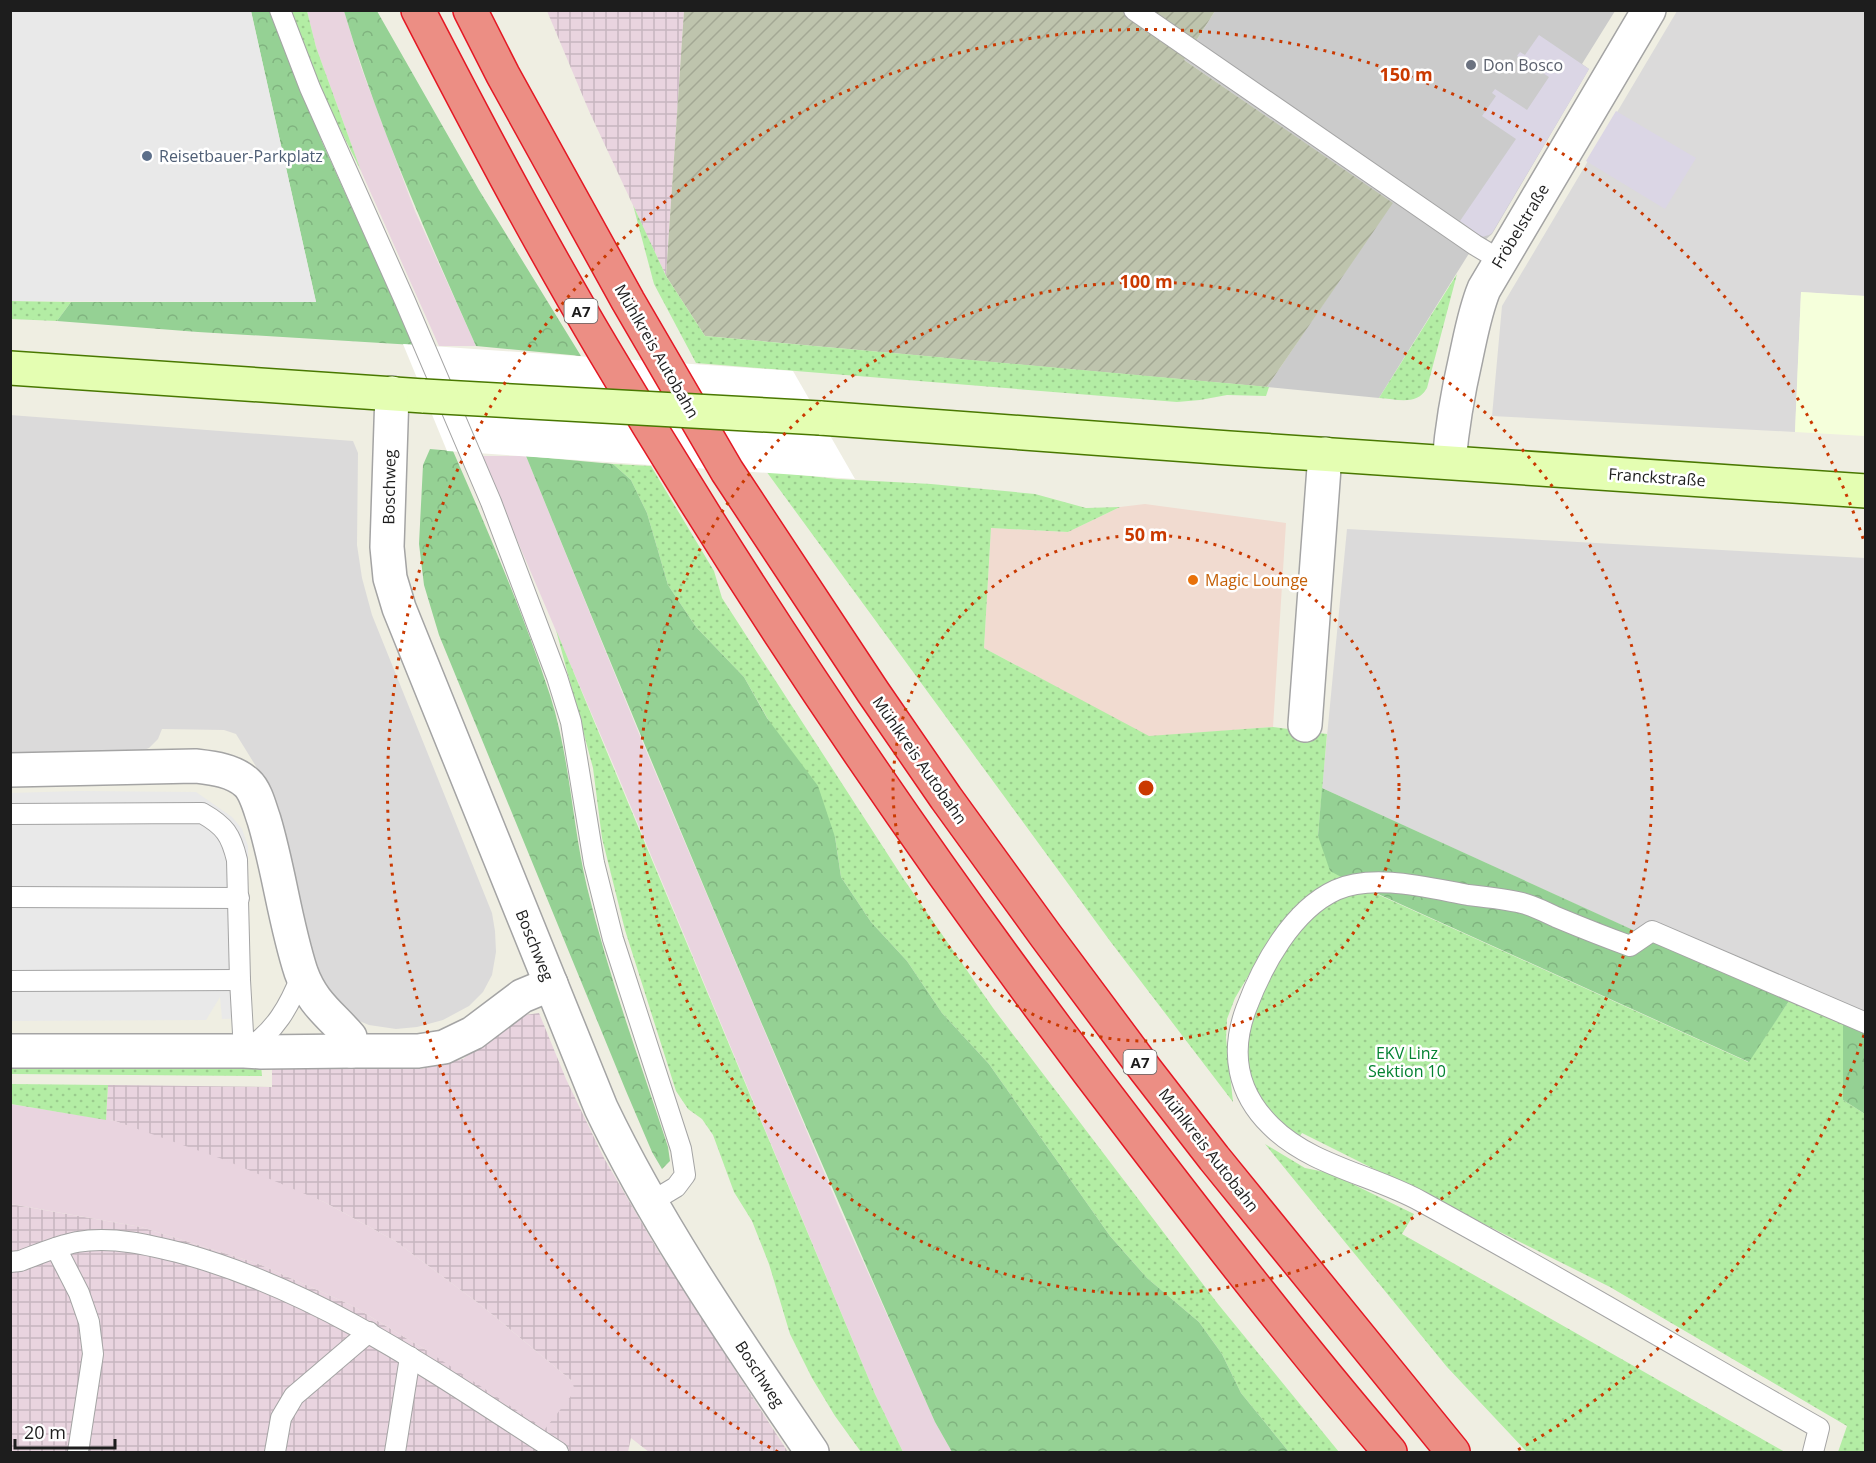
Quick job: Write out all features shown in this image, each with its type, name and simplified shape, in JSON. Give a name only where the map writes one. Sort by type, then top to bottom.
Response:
[{"type":"highway","name":"A7","points":[[418,10],[482,133],[602,348],[759,604],[836,720],[990,939],[1098,1085],[1226,1252],[1390,1452]]},
{"type":"highway","name":"Mühlkreis Autobahn","points":[[470,10],[616,281],[716,451],[873,692],[946,798],[1138,1060],[1214,1158],[1453,1452]]},
{"type":"highway","points":[[1424,1418],[1471,1452]]},
{"type":"main road","name":"Franckstraße","points":[[10,368],[820,418],[1866,491]]},
{"type":"street","name":"Fröbelstraße","points":[[1449,462],[1452,422],[1474,318],[1484,289],[1649,10]]},
{"type":"street","name":"Boschweg","points":[[408,394],[387,547],[390,578],[404,619],[601,1108],[625,1160],[685,1258],[812,1452]]},
{"type":"street","points":[[1305,725],[1325,454]]},
{"type":"street","points":[[10,770],[195,766],[224,770],[247,783],[259,804],[269,838],[302,974],[313,997],[350,1037],[351,1051]]},
{"type":"street","points":[[10,1051],[418,1051],[444,1047],[473,1033],[522,996],[551,984]]},
{"type":"lane","points":[[280,10],[310,88],[491,502],[571,722],[594,863],[614,939],[681,1149],[685,1174],[676,1187],[651,1202]]},
{"type":"lane","points":[[1134,10],[1474,245],[1500,260]]},
{"type":"lane","points":[[10,814],[202,813],[224,828],[233,843],[237,860],[244,1051],[258,1043],[277,1023],[295,992],[302,974]]},
{"type":"lane","points":[[1813,1452],[1819,1428],[1418,1200],[1313,1155],[1286,1140],[1259,1113],[1244,1089],[1237,1063],[1239,1032],[1251,995],[1293,923],[1334,891],[1366,883],[1392,883],[1523,904],[1630,946],[1652,931],[1866,1023]]},
{"type":"lane","points":[[10,897],[239,898]]},
{"type":"lane","points":[[10,981],[240,980]]},
{"type":"lane","points":[[10,1262],[20,1261],[78,1242],[143,1243],[211,1262],[272,1283],[369,1332],[558,1452]]},
{"type":"lane","points":[[56,1248],[79,1293],[89,1322],[93,1354],[78,1452]]},
{"type":"lane","points":[[275,1452],[280,1418],[294,1396],[369,1332]]},
{"type":"lane","points":[[395,1452],[410,1357]]},
{"type":"shaded area","name":"Reisetbauer-Parkplatz","points":[[11,10],[251,11],[316,302],[11,301]]},
{"type":"shaded area","points":[[307,11],[344,11],[361,67],[415,211],[476,346],[439,346],[361,171],[316,47]]},
{"type":"shaded area","points":[[547,11],[684,11],[666,276],[589,111]]},
{"type":"shaded area","points":[[684,11],[1215,11],[1184,60],[1393,203],[1267,387],[705,336],[666,276]]},
{"type":"shaded area","points":[[1215,11],[1615,11],[1582,64],[1589,69],[1492,234],[1468,255],[1379,398],[1267,387],[1392,203],[1184,60]]},
{"type":"shaded area","points":[[1677,11],[1865,11],[1865,296],[1801,292],[1795,432],[1492,416],[1502,306]]},
{"type":"shaded area","points":[[1539,35],[1589,69],[1492,233],[1482,237],[1460,221],[1516,139],[1482,116],[1496,96],[1492,93],[1495,89],[1527,110],[1549,77],[1517,56],[1520,52],[1525,55]]},
{"type":"shaded area","points":[[1616,111],[1696,158],[1665,209],[1586,161]]},
{"type":"shaded area","points":[[1801,292],[1865,296],[1865,436],[1795,432]]},
{"type":"shaded area","points":[[10,415],[353,441],[358,453],[357,545],[362,578],[372,615],[492,913],[496,952],[492,975],[483,992],[469,1006],[443,1020],[417,1027],[396,1029],[369,1025],[345,1015],[325,990],[313,958],[265,781],[236,734],[224,730],[162,729],[158,739],[149,748],[134,754],[11,755]]},
{"type":"shaded area","points":[[481,456],[526,456],[642,741],[840,1210],[935,1422],[952,1452],[903,1452],[875,1394],[611,759]]},
{"type":"shaded area","points":[[1145,504],[1286,523],[1273,727],[1149,737],[984,648],[991,528],[1068,532],[1120,507]]},
{"type":"shaded area","points":[[1347,529],[1865,558],[1865,1014],[1641,934],[1322,788]]},
{"type":"shaded area","points":[[196,792],[232,817],[242,829],[248,846],[249,1018],[222,1019],[220,997],[206,1020],[11,1021],[10,793]]},
{"type":"shaded area","points":[[539,1013],[566,1079],[604,1158],[657,1249],[788,1452],[649,1452],[631,1438],[628,1452],[11,1452],[10,1204],[141,1227],[259,1264],[351,1305],[426,1350],[572,1381],[482,1306],[395,1241],[324,1202],[115,1121],[106,1120],[108,1085],[272,1087],[272,1069],[421,1069],[463,1059],[496,1031],[525,1015]]},
{"type":"shaded area","points":[[10,1104],[115,1121],[225,1160],[324,1202],[395,1241],[482,1306],[572,1381],[575,1391],[545,1429],[426,1350],[351,1305],[259,1264],[141,1227],[11,1204]]},
{"type":"green space","points":[[251,11],[271,11],[323,144],[414,345],[57,321],[71,302],[316,302]]},
{"type":"green space","points":[[289,11],[307,11],[316,47],[361,171],[318,85]]},
{"type":"green space","points":[[344,11],[377,11],[479,190],[581,356],[476,346],[388,139]]},
{"type":"green space","points":[[633,205],[666,276],[705,336],[1269,387],[1266,396],[1227,395],[1177,402],[696,363],[654,284]]},
{"type":"green space","points":[[1457,274],[1427,388],[1423,394],[1412,399],[1379,398]]},
{"type":"green space","points":[[10,301],[71,302],[57,321],[11,319]]},
{"type":"green space","points":[[430,449],[453,451],[517,602],[550,695],[567,766],[582,863],[595,920],[614,985],[668,1147],[670,1161],[662,1169],[652,1152],[626,1091],[439,635],[424,585],[419,544],[423,465]]},
{"type":"green space","points":[[526,456],[613,464],[631,480],[647,513],[668,585],[696,627],[744,677],[767,718],[818,786],[835,837],[841,877],[871,922],[907,961],[942,1013],[989,1064],[1110,1236],[1147,1278],[1199,1322],[1222,1354],[1241,1393],[1289,1452],[952,1452],[935,1422],[778,1062]]},
{"type":"green space","points":[[613,464],[651,466],[714,571],[722,598],[905,881],[993,1008],[1218,1304],[1339,1452],[1289,1452],[1241,1393],[1222,1354],[1199,1322],[1147,1278],[1110,1236],[989,1064],[942,1013],[907,961],[871,922],[841,877],[835,837],[744,677],[696,627],[668,585],[647,513],[631,480]]},
{"type":"green space","points":[[766,471],[837,479],[931,484],[1035,494],[1086,508],[1120,507],[1068,532],[991,528],[984,648],[1149,736],[1273,727],[1327,734],[1318,836],[1345,879],[1265,948],[1235,998],[1227,1019],[1226,1038],[1233,1102],[1110,941]]},
{"type":"green space","points":[[556,630],[875,1394],[903,1452],[861,1452],[835,1416],[812,1378],[790,1334],[769,1264],[752,1221],[734,1192],[713,1135],[702,1119],[688,1109],[676,1091],[625,930],[602,838],[593,768]]},
{"type":"green space","points":[[1322,788],[1789,1001],[1749,1062],[1345,879],[1330,871],[1318,836]]},
{"type":"green space","name":"EKV Linz Sektion 10","points":[[1368,890],[1748,1062],[1789,1001],[1843,1024],[1843,1100],[1865,1114],[1865,1452],[1838,1452],[1847,1426],[1610,1287],[1302,1133],[1298,1139],[1271,1115],[1256,1093],[1248,1067],[1247,1038],[1256,1006],[1287,949],[1311,918],[1332,902]]},
{"type":"green space","points":[[1843,1024],[1865,1034],[1865,1114],[1843,1100]]},
{"type":"green space","points":[[11,1064],[261,1065],[262,1076],[11,1074]]},
{"type":"green space","points":[[11,1084],[108,1085],[106,1120],[11,1104]]},
{"type":"green space","points":[[1265,1144],[1305,1168],[1330,1173],[1414,1214],[1402,1234],[1785,1452],[1527,1452],[1447,1367]]},
{"type":"pier","points":[[403,344],[793,371],[855,479],[447,451]]},
{"type":"place","name":"Don Bosco","points":[[1471,65]]},
{"type":"place","name":"Reisetbauer-Parkplatz","points":[[147,156]]},
{"type":"place","name":"Magic Lounge","points":[[1193,580]]}]
